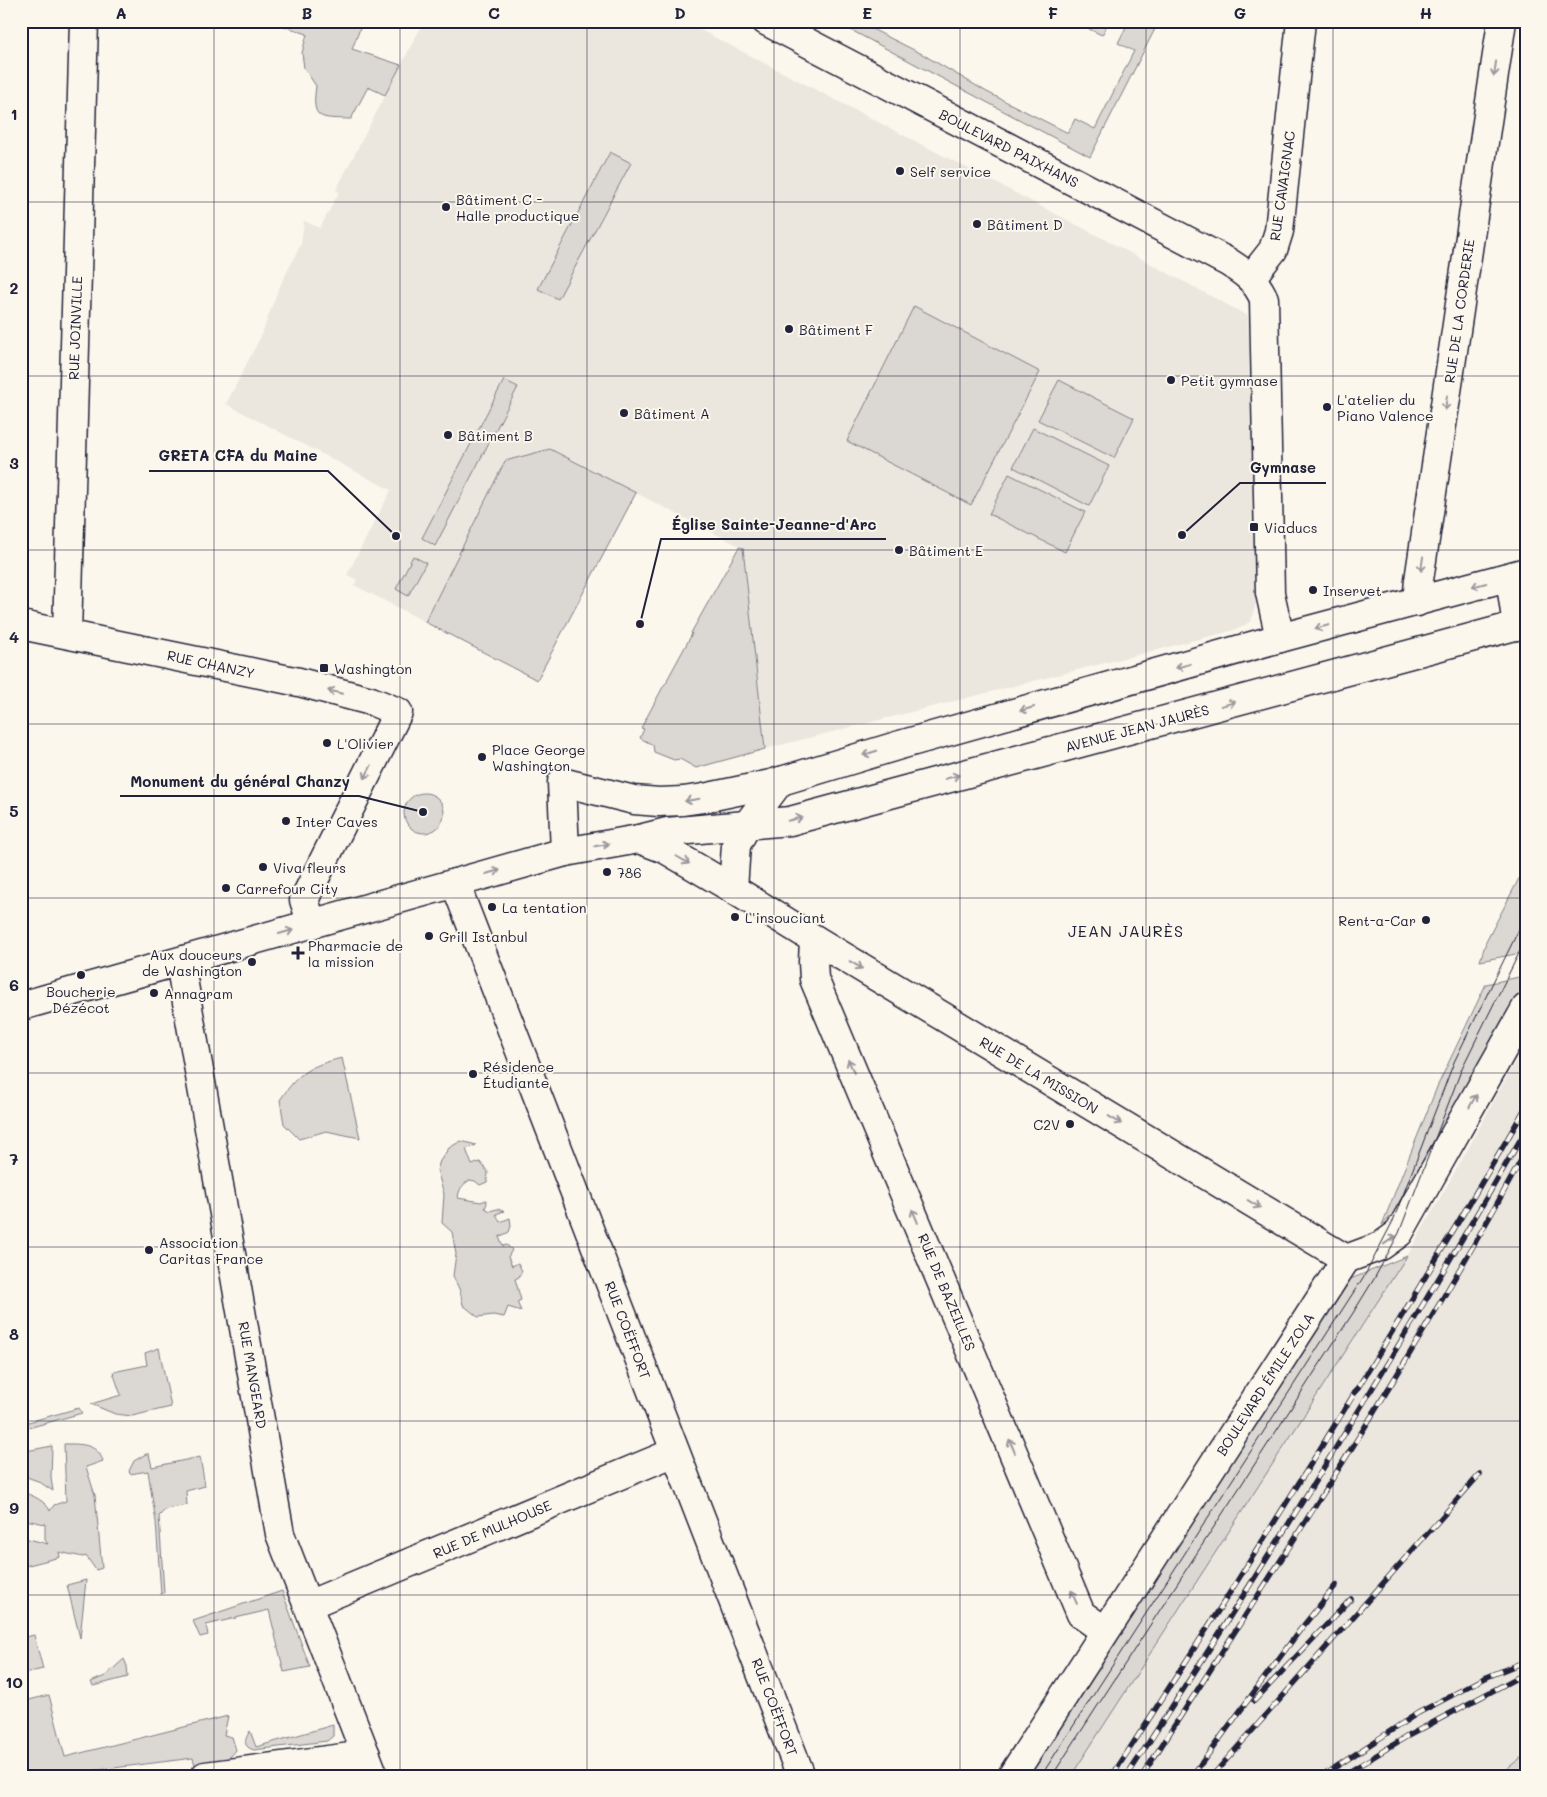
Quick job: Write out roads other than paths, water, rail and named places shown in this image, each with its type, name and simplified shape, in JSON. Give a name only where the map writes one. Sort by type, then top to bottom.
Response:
[{"type":"street","name":"RUE JOINVILLE","points":[[67,634],[84,21]]},
{"type":"street","name":"BOULEVARD PAIXHANS","points":[[766,21],[1228,262],[1251,278]]},
{"type":"street","name":"RUE CAVAIGNAC","points":[[1251,278],[1273,250],[1279,231],[1301,21]]},
{"type":"street","name":"RUE DE LA CORDERIE","points":[[1418,602],[1421,570],[1502,21]]},
{"type":"street","points":[[1251,278],[1259,288],[1264,299],[1270,593],[1280,638]]},
{"type":"street","points":[[565,852],[562,782],[634,800],[659,802],[683,801],[740,790],[780,781],[900,744],[1280,638],[1518,575],[1520,622]]},
{"type":"street","name":"AVENUE JEAN JAURÈS","points":[[639,839],[666,832],[790,821],[1302,684],[1520,622]]},
{"type":"street","name":"RUE CHANZY","points":[[21,625],[299,682],[371,701],[398,712],[304,900],[312,924]]},
{"type":"street","points":[[733,889],[736,845],[747,825],[780,781]]},
{"type":"street","points":[[21,1006],[565,852],[639,839]]},
{"type":"street","name":"RUE DE LA MISSION","points":[[639,839],[665,850],[733,889],[814,940],[1346,1259]]},
{"type":"street","name":"RUE COËFFORT","points":[[455,883],[801,1776]]},
{"type":"street","name":"RUE DE BAZEILLES","points":[[814,940],[814,979],[1081,1614],[1105,1632]]},
{"type":"street","name":"RUE MANGEARD","points":[[180,962],[280,1534],[370,1765]]},
{"type":"street","points":[[1346,1259],[1381,1246],[1399,1233],[1526,1008]]},
{"type":"street","name":"BOULEVARD ÉMILE ZOLA","points":[[1012,1776],[1346,1259]]},
{"type":"street","name":"RUE DE MULHOUSE","points":[[308,1605],[675,1452]]},
{"type":"street","points":[[205,1776],[370,1765]]},
{"type":"tram line","points":[[1041,1776],[1366,1273],[1393,1221],[1454,1062],[1526,915]]},
{"type":"tram line","points":[[1052,1776],[1374,1279],[1399,1233],[1462,1068],[1526,939]]},
{"type":"railway","points":[[1112,1776],[1323,1444],[1426,1276],[1526,1107]]},
{"type":"railway","points":[[1127,1776],[1331,1456],[1430,1294],[1526,1130]]},
{"type":"railway","points":[[1142,1776],[1388,1389],[1482,1231],[1526,1151]]},
{"type":"railway","points":[[1212,1776],[1480,1474]]},
{"type":"railway","points":[[1192,1776],[1300,1630],[1336,1585]]},
{"type":"railway","points":[[1254,1701],[1351,1599]]},
{"type":"railway","points":[[1322,1776],[1418,1713],[1487,1677],[1526,1661]]},
{"type":"railway","points":[[1342,1776],[1406,1737],[1526,1673]]},
{"type":"place","name":"Self service","points":[[900,171]]},
{"type":"place","name":"Bâtiment C - Halle productique","points":[[446,207]]},
{"type":"place","name":"Bâtiment D","points":[[977,224]]},
{"type":"place","name":"Bâtiment F","points":[[789,329]]},
{"type":"place","name":"Petit gymnase","points":[[1171,380]]},
{"type":"place","name":"L'atelier du Piano Valence","points":[[1327,407]]},
{"type":"place","name":"Bâtiment A","points":[[624,413]]},
{"type":"place","name":"Bâtiment B","points":[[448,435]]},
{"type":"place","name":"Viaducs","points":[[1254,527]]},
{"type":"place","name":"Gymnase","points":[[1182,535]]},
{"type":"place","name":"GRETA CFA du Maine","points":[[396,536]]},
{"type":"place","name":"Bâtiment E","points":[[899,550]]},
{"type":"place","name":"Inservet","points":[[1313,590]]},
{"type":"place","name":"Église Sainte-Jeanne-d'Arc","points":[[640,624]]},
{"type":"place","name":"Washington","points":[[324,668]]},
{"type":"place","name":"L'Olivier","points":[[327,743]]},
{"type":"place","name":"Place George Washington","points":[[482,757]]},
{"type":"place","name":"Monument du général Chanzy","points":[[423,812]]},
{"type":"place","name":"Inter Caves","points":[[286,821]]},
{"type":"place","name":"Viva fleurs","points":[[263,867]]},
{"type":"place","name":"786","points":[[607,872]]},
{"type":"place","name":"Carrefour City","points":[[226,888]]},
{"type":"place","name":"La tentation","points":[[492,907]]},
{"type":"place","name":"L'insouciant","points":[[735,917]]},
{"type":"place","name":"Rent-a-Car","points":[[1426,920]]},
{"type":"place","name":"Grill Istanbul","points":[[429,936]]},
{"type":"place","name":"Pharmacie de la mission","points":[[298,953]]},
{"type":"place","name":"Aux douceurs de Washington","points":[[252,962]]},
{"type":"place","name":"Boucherie Dézécot","points":[[81,975]]},
{"type":"place","name":"Annagram","points":[[154,993]]},
{"type":"place","name":"Résidence Étudiante","points":[[473,1074]]},
{"type":"place","name":"C2V","points":[[1070,1124]]},
{"type":"place","name":"Association Caritas France","points":[[149,1250]]},
{"type":"district","name":"JEAN JAURÈS","points":[[1126,930]]}]
